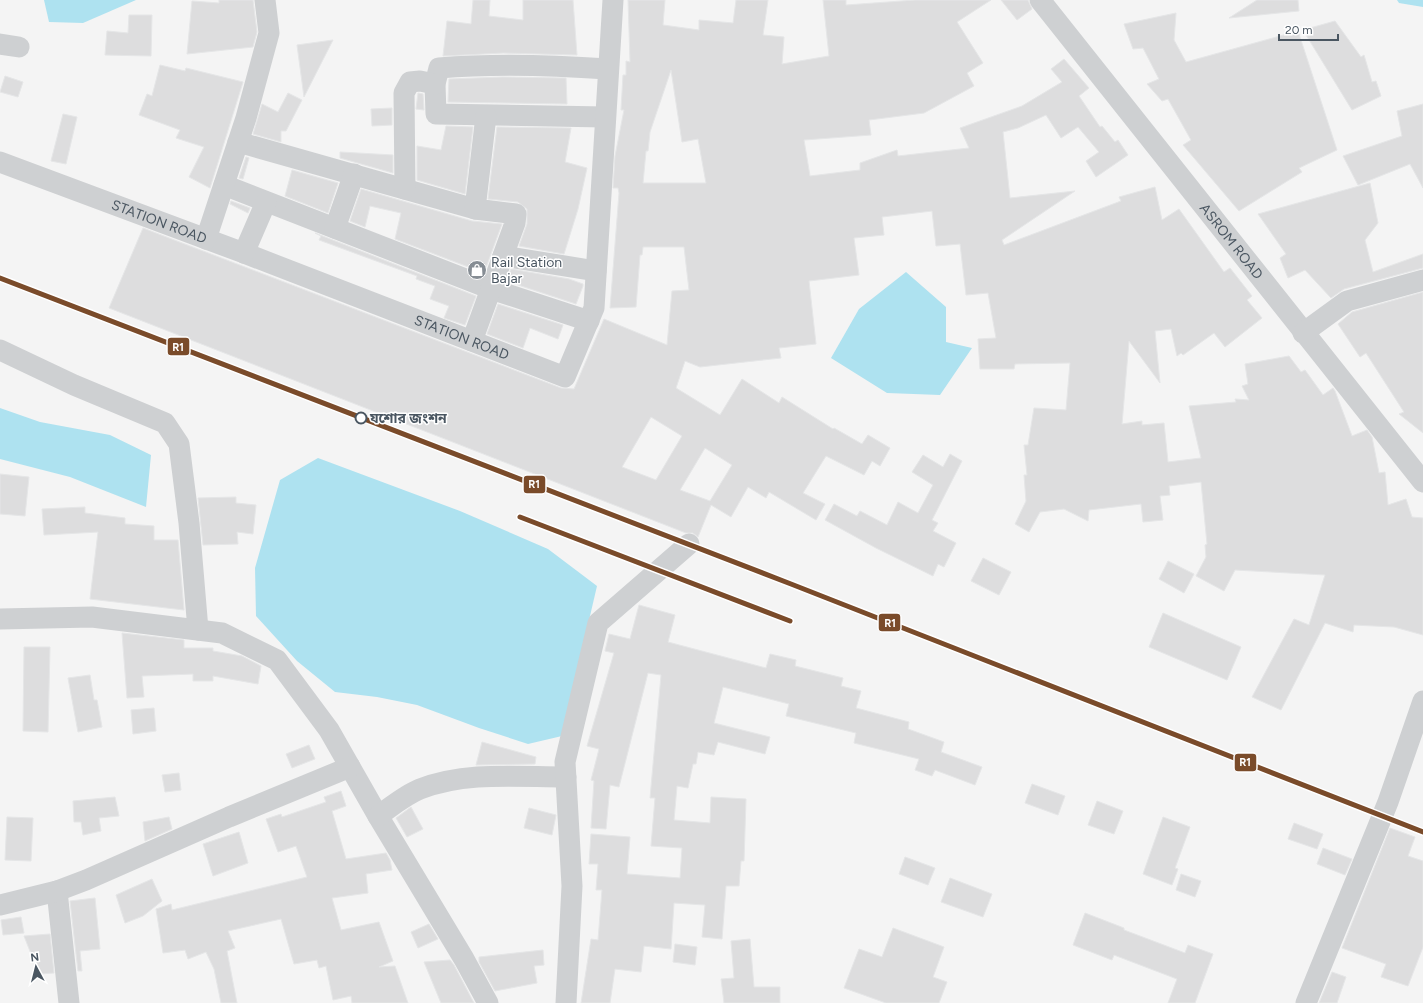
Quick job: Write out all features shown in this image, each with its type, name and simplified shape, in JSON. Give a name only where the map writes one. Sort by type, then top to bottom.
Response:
[{"type":"street","points":[[206,239],[238,142],[269,33],[265,0]]},
{"type":"street","name":"STATION ROAD","points":[[0,162],[244,253],[565,377],[594,308],[613,0]]},
{"type":"street","name":"ASROM ROAD","points":[[1040,0],[1303,333],[1423,482]]},
{"type":"street","points":[[605,117],[436,114],[435,84],[439,68],[482,64],[558,65],[608,69]]},
{"type":"street","points":[[405,189],[404,93],[410,82],[420,81],[435,84]]},
{"type":"street","points":[[475,209],[486,116]]},
{"type":"street","points":[[238,142],[475,209],[516,214],[515,223],[472,341]]},
{"type":"street","points":[[335,228],[354,174]]},
{"type":"street","points":[[224,185],[491,289],[589,321]]},
{"type":"street","points":[[244,253],[266,202]]},
{"type":"street","points":[[503,256],[596,271]]},
{"type":"street","points":[[1303,333],[1347,301],[1423,280]]},
{"type":"street","points":[[0,350],[74,385],[165,423],[179,444],[190,523],[198,630]]},
{"type":"street","points":[[566,1003],[572,886],[565,762],[598,623],[689,544]]},
{"type":"street","points":[[0,619],[92,617],[222,633],[277,660],[329,730],[378,816],[464,959],[488,1003]]},
{"type":"street","points":[[1306,1003],[1388,802],[1423,701]]},
{"type":"street","points":[[0,904],[57,891],[93,877],[228,817],[350,767]]},
{"type":"street","points":[[378,816],[418,790],[442,782],[468,777],[566,777]]},
{"type":"street","points":[[57,891],[69,1003]]},
{"type":"water","points":[[44,0],[136,0],[83,23],[49,22]]},
{"type":"water","points":[[1397,0],[1423,0],[1423,7],[1399,3]]},
{"type":"water","points":[[906,272],[946,307],[946,342],[972,348],[940,395],[887,393],[831,358],[859,309]]},
{"type":"water","points":[[0,408],[40,422],[110,435],[151,455],[146,507],[70,477],[0,459]]},
{"type":"water","points":[[318,458],[460,511],[548,549],[597,586],[562,736],[528,744],[417,705],[377,697],[335,692],[297,661],[256,616],[255,568],[280,480]]},
{"type":"building","points":[[219,0],[253,0],[257,32],[253,47],[187,54],[192,1],[219,3]]},
{"type":"building","points":[[473,0],[490,0],[489,16],[523,20],[523,0],[573,0],[577,55],[503,53],[443,56],[447,21],[471,24]]},
{"type":"building","points":[[628,0],[665,0],[663,25],[699,30],[699,20],[733,23],[736,0],[768,0],[763,35],[784,37],[782,64],[829,56],[823,0],[846,0],[846,5],[915,0],[991,0],[957,22],[983,63],[967,73],[974,86],[924,113],[869,120],[871,135],[804,140],[810,176],[860,170],[860,163],[897,150],[898,156],[969,148],[960,128],[1022,106],[1062,82],[1051,69],[1064,59],[1089,88],[1079,96],[1100,127],[1102,126],[1115,142],[1118,140],[1128,155],[1096,177],[1086,161],[1099,152],[1078,127],[1061,138],[1046,115],[1018,128],[1003,132],[1010,198],[1075,191],[1002,240],[1004,245],[1121,201],[1119,197],[1155,187],[1162,220],[1179,209],[1224,272],[1230,268],[1252,296],[1247,300],[1262,318],[1225,347],[1214,333],[1183,355],[1181,353],[1177,356],[1171,329],[1155,331],[1160,383],[1129,341],[1122,424],[1142,421],[1142,425],[1164,423],[1168,462],[1201,458],[1189,406],[1236,402],[1235,399],[1249,400],[1242,386],[1248,384],[1245,364],[1289,356],[1301,372],[1305,370],[1323,395],[1333,388],[1352,436],[1367,430],[1372,437],[1379,473],[1385,472],[1388,505],[1406,499],[1412,517],[1423,518],[1423,635],[1394,627],[1354,625],[1353,632],[1325,623],[1281,710],[1252,697],[1294,619],[1309,625],[1325,575],[1235,570],[1224,591],[1196,576],[1206,557],[1205,545],[1207,544],[1201,482],[1169,486],[1170,495],[1160,496],[1163,520],[1143,522],[1141,504],[1089,510],[1088,521],[1064,509],[1040,512],[1029,532],[1015,524],[1026,501],[1024,475],[1027,475],[1024,445],[1028,445],[1034,408],[1066,410],[1070,363],[1015,364],[1014,369],[980,369],[978,339],[996,338],[988,293],[966,295],[960,244],[936,246],[932,211],[882,217],[884,235],[854,238],[859,275],[809,281],[816,344],[779,348],[781,358],[700,367],[685,361],[676,388],[720,415],[742,379],[779,403],[782,397],[833,429],[834,428],[862,444],[868,435],[890,448],[880,466],[872,461],[864,475],[826,456],[803,493],[825,504],[816,520],[769,492],[766,498],[748,487],[731,517],[711,505],[698,537],[693,533],[686,533],[109,308],[143,228],[561,388],[574,389],[604,319],[667,345],[672,291],[689,290],[684,247],[643,247],[642,255],[640,255],[636,307],[610,308],[619,193],[618,188],[613,188],[615,156],[624,110],[621,110],[623,75],[626,75],[626,61],[630,62]],"holes":[[[671,70],[682,142],[698,139],[706,183],[643,183],[646,151],[648,151],[650,132]],[[651,417],[682,436],[656,480],[622,467]],[[705,448],[732,465],[710,501],[680,490]]]},
{"type":"building","points":[[1001,0],[1028,0],[1032,9],[1017,20]]},
{"type":"building","points":[[1257,0],[1298,0],[1299,11],[1229,18]]},
{"type":"building","points":[[1176,13],[1174,40],[1186,62],[1298,31],[1337,150],[1299,168],[1302,172],[1239,211],[1183,145],[1191,140],[1168,99],[1162,101],[1147,84],[1159,79],[1143,48],[1133,49],[1124,24]]},
{"type":"building","points":[[129,15],[152,15],[151,56],[105,55],[107,31],[128,33]]},
{"type":"building","points":[[1335,21],[1361,57],[1364,55],[1372,82],[1376,81],[1381,96],[1352,110],[1303,30]]},
{"type":"building","points":[[333,40],[304,97],[297,45]]},
{"type":"building","points":[[160,65],[185,71],[186,68],[243,82],[210,188],[189,177],[204,147],[176,138],[180,130],[139,115],[147,94],[152,96]]},
{"type":"building","points":[[5,76],[23,82],[18,97],[0,92]]},
{"type":"building","points":[[503,77],[566,78],[567,104],[448,102],[449,79]]},
{"type":"building","points":[[288,93],[302,100],[286,131],[281,131],[281,142],[253,134],[262,104],[278,112]]},
{"type":"building","points":[[418,93],[423,94],[424,110],[416,109]]},
{"type":"building","points":[[1423,104],[1423,188],[1410,164],[1358,185],[1343,156],[1402,136],[1397,111]]},
{"type":"building","points":[[392,108],[392,125],[372,126],[371,109]]},
{"type":"building","points":[[63,114],[77,117],[66,164],[51,161]]},
{"type":"building","points":[[446,126],[473,127],[465,194],[417,180],[417,146],[441,150]]},
{"type":"building","points":[[497,127],[571,128],[565,162],[587,168],[578,209],[564,254],[519,246],[527,224],[527,209],[518,202],[488,199]]},
{"type":"building","points":[[340,152],[393,155],[393,173],[340,158]]},
{"type":"building","points":[[246,157],[249,158],[243,179],[239,178]]},
{"type":"building","points":[[292,170],[338,183],[328,213],[285,196]]},
{"type":"building","points":[[1370,183],[1378,223],[1365,240],[1373,272],[1423,254],[1423,268],[1344,289],[1331,298],[1305,270],[1288,278],[1280,258],[1286,254],[1258,214]]},
{"type":"building","points":[[361,189],[472,221],[502,224],[484,273],[395,239],[401,213],[370,206],[365,227],[350,221]]},
{"type":"building","points":[[231,201],[250,208],[248,213],[230,204]]},
{"type":"building","points":[[315,233],[476,296],[465,325],[444,318],[449,306],[430,299],[435,286],[416,279],[417,276],[319,240],[321,236]]},
{"type":"building","points":[[511,269],[569,279],[583,284],[583,286],[576,304],[506,281]]},
{"type":"building","points":[[1423,292],[1423,433],[1399,414],[1404,412],[1366,353],[1360,357],[1338,324],[1352,312]]},
{"type":"building","points":[[498,304],[563,325],[558,339],[530,328],[523,348],[487,334]]},
{"type":"building","points":[[950,454],[962,461],[932,520],[938,523],[933,531],[956,543],[944,567],[938,564],[933,576],[876,548],[825,520],[834,504],[857,516],[860,511],[887,525],[898,502],[918,513],[933,485],[912,472],[923,455],[943,467]]},
{"type":"building","points":[[0,474],[29,477],[25,516],[0,514]]},
{"type":"building","points":[[236,497],[236,503],[256,505],[253,534],[237,532],[238,544],[203,545],[198,498]]},
{"type":"building","points":[[85,507],[85,513],[125,518],[125,524],[154,526],[154,540],[178,540],[184,610],[90,599],[98,532],[44,535],[42,509]]},
{"type":"building","points":[[983,558],[1011,572],[999,595],[971,581]]},
{"type":"building","points":[[1168,561],[1194,574],[1184,593],[1159,579]]},
{"type":"building","points":[[639,605],[675,615],[668,642],[766,668],[770,654],[796,660],[795,666],[843,678],[841,686],[861,691],[856,708],[909,722],[908,729],[944,742],[941,752],[982,767],[975,785],[935,770],[932,776],[915,770],[919,759],[854,743],[856,733],[786,716],[789,704],[723,687],[714,723],[770,737],[765,754],[718,742],[714,755],[698,752],[696,764],[693,764],[688,788],[677,786],[674,820],[710,823],[711,797],[746,799],[744,861],[741,861],[739,886],[726,886],[722,939],[702,937],[705,905],[674,903],[671,949],[644,946],[641,972],[615,969],[610,1003],[581,1003],[591,939],[598,940],[602,890],[596,890],[598,864],[589,864],[591,834],[630,837],[627,874],[680,878],[682,848],[651,846],[655,798],[650,798],[661,675],[648,673],[619,787],[610,785],[606,829],[591,828],[594,781],[591,780],[599,749],[587,746],[614,653],[605,651],[609,634],[630,639]]},
{"type":"building","points":[[1163,613],[1241,647],[1227,680],[1149,647]]},
{"type":"building","points":[[122,633],[184,640],[184,648],[213,648],[213,651],[242,656],[261,666],[258,684],[213,676],[213,681],[193,681],[193,674],[142,676],[144,697],[127,698]]},
{"type":"building","points":[[24,647],[50,647],[48,732],[23,731]]},
{"type":"building","points":[[90,675],[94,700],[97,700],[102,727],[78,732],[68,678]]},
{"type":"building","points":[[154,708],[156,731],[133,734],[131,710]]},
{"type":"building","points":[[482,742],[536,757],[535,764],[476,765]]},
{"type":"building","points":[[309,745],[315,759],[292,768],[286,754]]},
{"type":"building","points":[[179,773],[181,790],[165,792],[162,775]]},
{"type":"building","points":[[1032,784],[1065,796],[1058,815],[1025,803]]},
{"type":"building","points":[[341,791],[346,806],[332,811],[346,859],[386,853],[390,860],[392,870],[366,874],[368,893],[332,898],[341,930],[379,922],[393,961],[379,967],[395,966],[408,1003],[352,1003],[351,996],[333,1000],[326,966],[319,968],[317,960],[294,964],[281,919],[228,931],[235,948],[227,951],[237,1003],[221,1003],[214,969],[206,952],[188,959],[185,950],[163,953],[156,909],[171,904],[172,910],[307,877],[296,846],[278,852],[266,819],[281,814],[282,817],[326,802],[324,797]]},
{"type":"building","points":[[115,797],[119,816],[99,818],[101,831],[83,835],[81,822],[74,822],[73,801]]},
{"type":"building","points":[[1097,801],[1123,811],[1114,834],[1088,825]]},
{"type":"building","points":[[411,807],[423,829],[407,837],[396,818]]},
{"type":"building","points":[[529,808],[556,815],[552,835],[524,828]]},
{"type":"building","points":[[7,817],[33,818],[31,861],[5,860]]},
{"type":"building","points":[[169,817],[172,829],[145,841],[143,822]]},
{"type":"building","points":[[1163,817],[1190,827],[1175,868],[1178,869],[1172,885],[1143,874]]},
{"type":"building","points":[[1294,823],[1323,834],[1317,849],[1288,839]]},
{"type":"building","points":[[1390,828],[1415,837],[1408,856],[1423,861],[1423,947],[1408,986],[1381,977],[1386,964],[1342,948]]},
{"type":"building","points":[[239,832],[248,863],[213,876],[203,844]]},
{"type":"building","points":[[1323,848],[1352,859],[1345,875],[1317,864]]},
{"type":"building","points":[[905,857],[935,868],[928,885],[899,874]]},
{"type":"building","points":[[1181,874],[1201,881],[1195,897],[1176,890]]},
{"type":"building","points":[[950,878],[992,894],[983,917],[941,902]]},
{"type":"building","points":[[152,879],[162,901],[143,916],[125,923],[116,895]]},
{"type":"building","points":[[95,898],[100,949],[80,951],[82,971],[78,971],[70,901]]},
{"type":"building","points":[[1085,913],[1124,928],[1124,930],[1185,953],[1188,945],[1213,954],[1195,1003],[1168,1003],[1177,979],[1114,955],[1112,960],[1073,945]]},
{"type":"building","points":[[21,917],[24,933],[3,935],[1,920]]},
{"type":"building","points":[[429,924],[438,939],[418,948],[411,932]]},
{"type":"building","points":[[893,928],[944,947],[933,977],[947,982],[939,1003],[886,1003],[844,988],[859,949],[882,957]]},
{"type":"building","points":[[50,934],[54,973],[39,974],[24,936]]},
{"type":"building","points":[[750,939],[754,987],[780,987],[780,1003],[724,1003],[721,979],[734,978],[731,941]]},
{"type":"building","points":[[675,944],[697,947],[695,965],[673,962]]},
{"type":"building","points":[[543,950],[544,965],[534,966],[537,983],[495,991],[479,962],[479,957]]},
{"type":"building","points":[[450,960],[474,1003],[441,1003],[424,962]]},
{"type":"building","points":[[1332,972],[1346,977],[1337,1003],[1319,1003]]},
{"type":"transit line","name":"R1","points":[[0,278],[791,584],[1423,832]]},
{"type":"transit line","name":"R1","points":[[520,517],[790,621]]},
{"type":"place","name":"Rail Station Bajar","points":[[477,270]]},
{"type":"place","name":"যশোর জংশন","points":[[361,418]]}]
